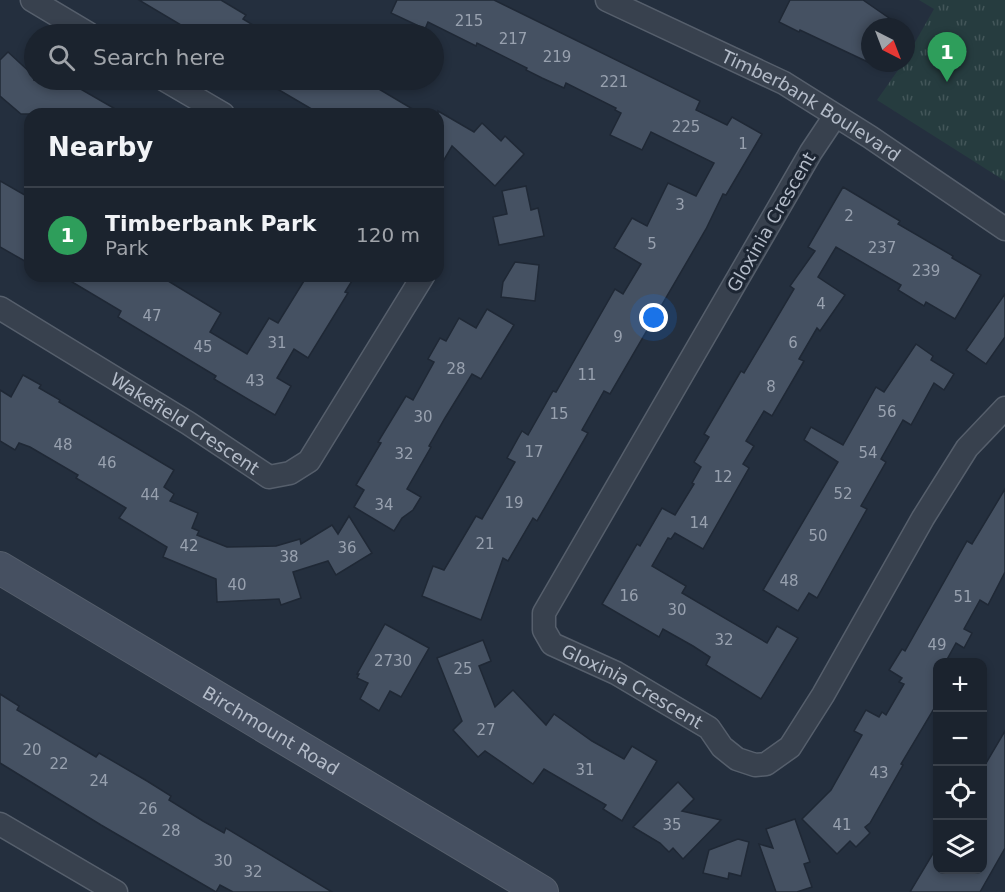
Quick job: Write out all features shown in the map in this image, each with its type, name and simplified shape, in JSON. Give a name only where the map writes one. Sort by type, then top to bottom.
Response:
[{"type":"main road","name":"Birchmount Road","points":[[0,568],[542,892]]},
{"type":"street","points":[[32,0],[72,24]]},
{"type":"street","name":"Timberbank Boulevard","points":[[607,0],[784,84],[1005,228]]},
{"type":"street","points":[[182,90],[213,108]]},
{"type":"street","name":"Gloxinia Crescent","points":[[835,116],[811,152],[544,613],[544,630],[552,644],[616,673],[710,728],[722,747],[737,759],[755,765],[766,764],[790,747],[823,695],[922,518],[967,448],[1005,408]]},
{"type":"street","name":"Wakefield Crescent","points":[[0,308],[189,423],[269,477],[290,472],[309,461],[419,282]]},
{"type":"street","points":[[0,824],[116,892]]},
{"type":"green space","points":[[919,0],[1005,0],[1005,181],[877,100],[897,72],[915,72],[915,42],[934,9]]},
{"type":"building","points":[[139,0],[221,0],[246,15],[243,19],[251,24],[179,24]]},
{"type":"building","points":[[397,0],[494,0],[700,101],[696,110],[727,125],[732,117],[762,134],[726,195],[723,194],[706,229],[610,394],[604,391],[582,430],[588,433],[537,521],[533,518],[508,561],[503,558],[481,620],[422,596],[433,566],[444,570],[476,516],[482,519],[515,462],[507,458],[522,431],[528,435],[553,391],[556,392],[615,289],[623,294],[641,264],[614,248],[632,218],[647,226],[668,183],[696,196],[714,163],[651,132],[642,150],[610,135],[621,113],[615,110],[616,108],[566,83],[564,88],[542,78],[477,43],[476,46],[444,30],[444,24],[428,22],[427,24],[414,24],[391,13]]},
{"type":"building","points":[[790,0],[863,0],[889,18],[861,18],[861,59],[779,22]]},
{"type":"building","points":[[8,52],[24,67],[24,90],[82,90],[114,108],[24,108],[24,114],[21,114],[0,96],[0,60]]},
{"type":"building","points":[[279,90],[380,90],[411,108],[310,108]]},
{"type":"building","points":[[444,114],[474,132],[482,123],[501,141],[505,136],[524,154],[495,186],[452,146],[444,160]]},
{"type":"building","points":[[0,181],[24,195],[24,261],[0,247]]},
{"type":"building","points":[[526,186],[531,210],[538,208],[544,236],[499,245],[493,217],[507,214],[502,191]]},
{"type":"building","points":[[843,187],[900,221],[898,224],[981,275],[955,319],[926,302],[924,306],[898,290],[901,285],[836,247],[818,277],[845,295],[820,331],[817,328],[799,359],[804,361],[772,416],[764,411],[746,441],[754,446],[743,464],[749,468],[703,549],[675,533],[671,539],[668,538],[652,566],[686,586],[682,593],[767,643],[777,626],[798,638],[761,699],[706,665],[710,657],[693,646],[663,629],[659,637],[602,604],[637,544],[640,546],[662,508],[675,515],[694,484],[692,483],[701,467],[694,462],[709,437],[704,434],[741,371],[744,373],[794,289],[790,286],[815,251],[808,247]]},
{"type":"building","points":[[515,262],[539,265],[535,301],[501,297],[503,282]]},
{"type":"building","points":[[72,282],[170,282],[221,313],[210,332],[247,354],[269,318],[278,323],[303,282],[351,282],[345,292],[348,293],[308,358],[294,349],[277,378],[291,386],[275,415],[214,379],[216,376],[118,317],[121,311]]},
{"type":"building","points":[[1005,294],[1005,337],[986,364],[966,350]]},
{"type":"building","points":[[487,309],[514,325],[481,379],[472,374],[445,418],[407,489],[421,497],[413,510],[402,518],[394,531],[354,507],[364,490],[356,485],[381,443],[378,442],[406,396],[413,400],[434,362],[428,359],[440,338],[446,341],[459,318],[476,328]]},
{"type":"building","points":[[916,344],[933,356],[931,360],[954,374],[944,390],[934,383],[911,425],[903,420],[881,459],[886,462],[861,506],[867,509],[817,598],[809,593],[798,611],[763,590],[838,462],[804,440],[811,427],[843,445],[876,387],[884,392]]},
{"type":"building","points":[[23,375],[41,385],[39,388],[60,400],[59,402],[174,470],[164,487],[174,494],[170,501],[198,513],[192,528],[199,531],[197,535],[227,547],[276,546],[300,539],[301,544],[332,525],[338,534],[349,516],[372,553],[336,575],[328,561],[293,572],[301,598],[281,605],[279,599],[217,602],[216,579],[163,557],[167,547],[119,518],[126,508],[76,478],[78,475],[30,447],[19,443],[15,450],[0,441],[0,390],[11,397]]},
{"type":"building","points":[[1005,489],[1005,572],[988,605],[980,600],[964,629],[972,633],[964,648],[956,643],[948,658],[933,658],[933,710],[870,823],[865,827],[870,833],[856,847],[850,841],[837,854],[802,819],[831,790],[862,735],[854,731],[866,710],[879,717],[882,712],[886,715],[904,684],[899,682],[902,678],[889,670],[902,649],[905,651],[967,541],[972,544]]},
{"type":"building","points":[[385,624],[429,648],[401,697],[390,691],[379,711],[360,699],[368,683],[357,678],[359,674],[357,674]]},
{"type":"building","points":[[483,640],[491,661],[479,666],[495,707],[513,690],[546,725],[554,714],[592,741],[624,759],[632,746],[657,761],[622,821],[603,809],[606,805],[544,769],[533,784],[485,751],[478,757],[453,730],[462,721],[437,658]]},
{"type":"building","points":[[0,694],[19,706],[17,710],[96,757],[99,753],[147,781],[171,796],[169,800],[203,821],[224,833],[226,828],[332,892],[233,892],[220,885],[216,892],[101,825],[0,763]]},
{"type":"building","points":[[1005,731],[1005,848],[980,892],[910,892],[933,853],[933,874],[987,874],[987,762]]},
{"type":"building","points":[[678,782],[694,799],[682,811],[721,820],[683,859],[673,848],[669,852],[660,843],[633,827]]},
{"type":"building","points":[[795,819],[810,862],[804,864],[812,887],[797,892],[776,892],[759,844],[773,848],[766,829]]},
{"type":"building","points":[[738,839],[749,842],[741,876],[729,873],[728,879],[703,873],[709,850]]},
{"type":"place","name":"Timberbank Park","points":[[947,82]]}]
